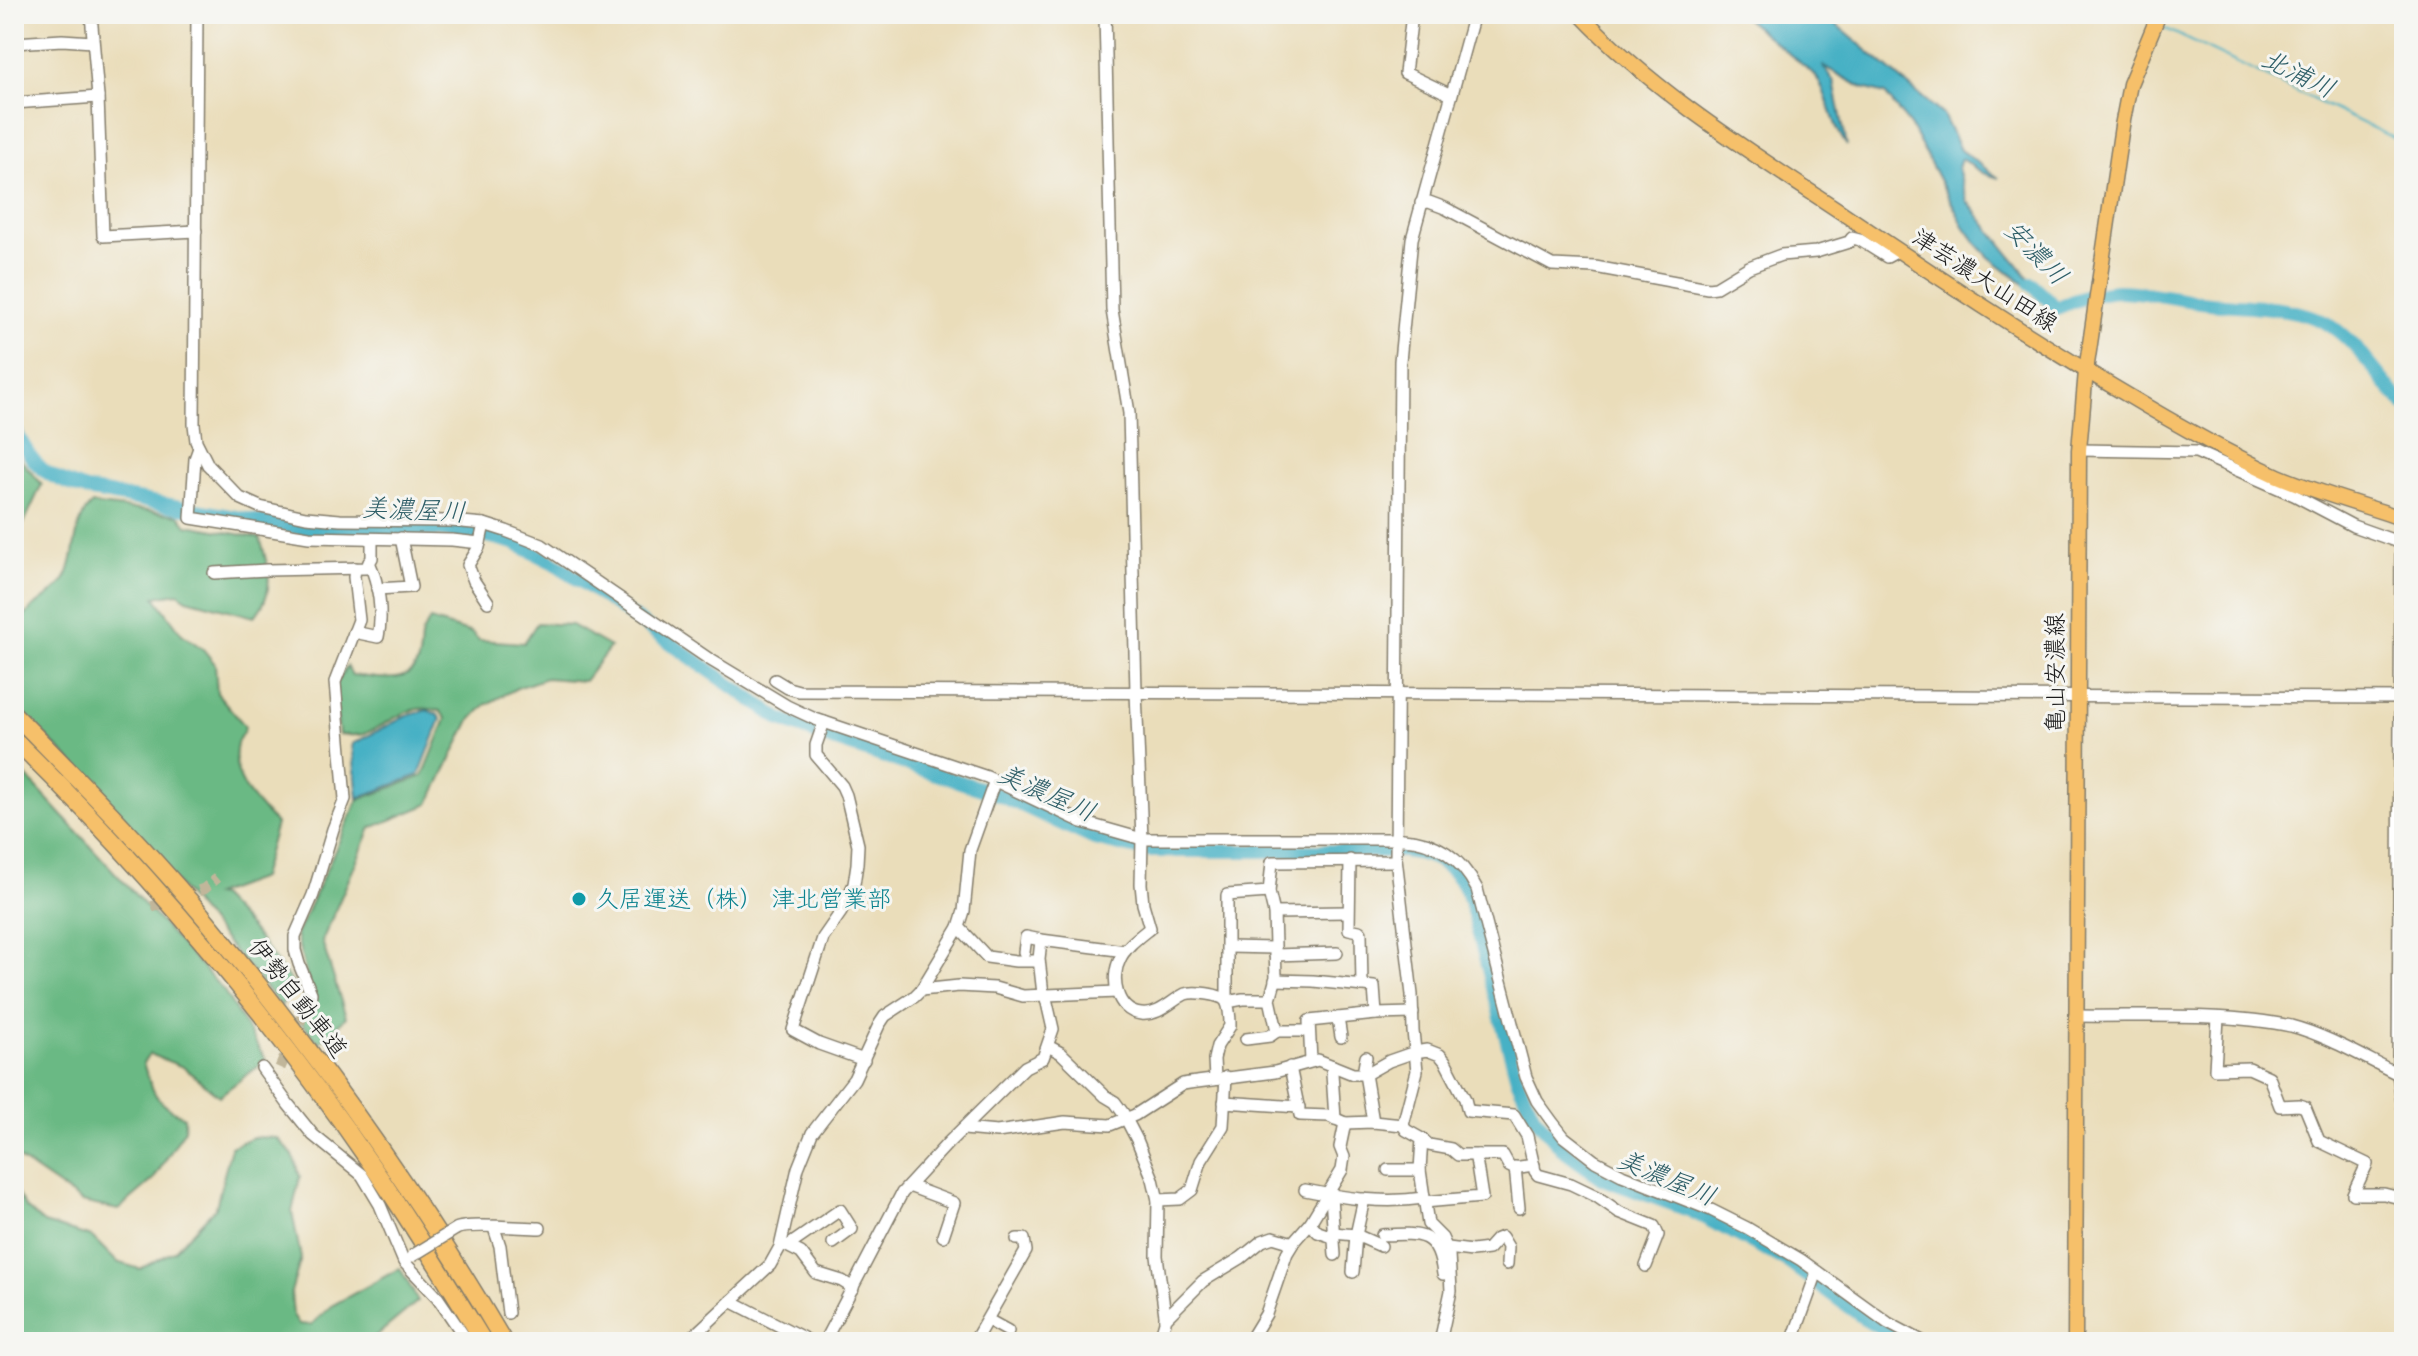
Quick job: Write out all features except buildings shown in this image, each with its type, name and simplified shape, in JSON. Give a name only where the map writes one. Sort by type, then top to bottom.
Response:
[{"type":"highway","name":"伊勢自動車道","points":[[14,714],[157,865],[282,1014],[389,1158],[504,1342]]},
{"type":"highway","name":"伊勢自動車道","points":[[14,739],[134,865],[295,1059],[373,1167],[484,1342]]},
{"type":"main road","name":"津芸濃大山田線","points":[[1580,14],[1603,39],[1654,83],[1761,159],[2086,371],[2194,434],[2280,477],[2404,520]]},
{"type":"main road","name":"亀山安濃線","points":[[2075,1342],[2079,450],[2086,371],[2130,84],[2158,16]]},
{"type":"street","points":[[91,14],[98,97],[103,236],[196,231]]},
{"type":"street","points":[[197,14],[194,424],[199,448],[220,480],[240,498],[260,507],[306,517],[451,521],[483,526],[542,545],[709,659],[823,726],[994,783],[1082,822],[1142,841],[1416,840],[1437,846],[1464,867],[1477,889],[1526,1077],[1537,1101],[1564,1137],[1609,1169],[1723,1216],[1773,1242],[1815,1278],[1924,1342]]},
{"type":"street","points":[[1105,14],[1112,310],[1129,413],[1141,858],[1143,904],[1150,928],[1125,951],[1117,966],[1117,992],[1125,1006],[1140,1014],[1161,1010],[1192,992],[1223,998],[1227,1002]]},
{"type":"street","points":[[1412,14],[1405,73],[1416,82],[1451,95]]},
{"type":"street","points":[[1473,14],[1410,253],[1400,361],[1396,860],[1417,1077],[1403,1125],[1429,1145],[1451,1149],[1458,1155],[1503,1155],[1509,1166],[1534,1165]]},
{"type":"street","points":[[14,43],[93,42]]},
{"type":"street","points":[[14,103],[98,97]]},
{"type":"street","points":[[1421,203],[1429,202],[1445,208],[1557,267],[1595,267],[1708,288],[1781,255],[1816,252],[1849,242],[1852,238],[1887,257],[1898,251]]},
{"type":"street","points":[[199,448],[195,459],[191,518],[309,537],[480,542]]},
{"type":"street","points":[[2079,450],[2196,452],[2294,495],[2353,526],[2401,543]]},
{"type":"street","points":[[2404,520],[2401,543],[2402,947],[2398,1074],[2404,1116]]},
{"type":"street","points":[[483,526],[480,542],[468,561],[468,569],[488,602]]},
{"type":"street","points":[[377,589],[411,587],[401,538]]},
{"type":"street","points":[[214,573],[366,568],[372,558],[372,539]]},
{"type":"street","points":[[354,632],[378,637],[381,624],[377,589],[369,562]]},
{"type":"street","points":[[305,1010],[311,993],[295,950],[295,936],[313,895],[345,799],[335,682],[359,620],[355,568]]},
{"type":"street","points":[[770,697],[772,676],[788,688],[799,691],[2402,698]]},
{"type":"street","points":[[823,726],[816,755],[846,795],[858,845],[857,864],[854,884],[841,912],[823,938],[793,1030],[819,1044],[864,1060]]},
{"type":"street","points":[[785,1244],[803,1152],[812,1133],[854,1079],[885,1016],[921,990],[959,927],[964,911],[970,850],[994,783]]},
{"type":"street","points":[[1350,860],[1349,929],[1361,933],[1362,986]]},
{"type":"street","points":[[1277,1031],[1270,999],[1275,980],[1274,913],[1269,892],[1272,862],[1396,860]]},
{"type":"street","points":[[1158,1200],[1180,1199],[1192,1190],[1201,1161],[1223,1126],[1224,1102],[1214,1059],[1217,1046],[1230,1026],[1227,1002],[1227,895],[1269,892]]},
{"type":"street","points":[[1274,913],[1348,912]]},
{"type":"street","points":[[959,927],[987,957],[1039,961]]},
{"type":"street","points":[[1024,952],[1026,937],[1125,951]]},
{"type":"street","points":[[824,1342],[902,1193],[1025,1067],[1043,1058],[1053,1029],[1039,961],[1041,940]]},
{"type":"street","points":[[1228,947],[1337,953]]},
{"type":"street","points":[[1275,980],[1374,987],[1376,1014]]},
{"type":"street","points":[[921,990],[959,986],[995,988],[1023,996],[1117,992]]},
{"type":"street","points":[[1227,1002],[1270,999]]},
{"type":"street","points":[[1311,1061],[1309,1021],[1413,1013]]},
{"type":"street","points":[[2075,1016],[2218,1018],[2293,1027],[2398,1074]]},
{"type":"street","points":[[1338,1018],[1341,1037]]},
{"type":"street","points":[[2218,1018],[2215,1069],[2249,1068],[2269,1077],[2280,1106],[2305,1107],[2319,1141],[2367,1164],[2353,1194],[2384,1194],[2404,1199]]},
{"type":"street","points":[[1246,1039],[1270,1036],[1277,1031],[1308,1031]]},
{"type":"street","points":[[1048,1046],[1061,1053],[1115,1102],[1127,1119],[1153,1179],[1158,1200],[1157,1256],[1165,1319],[1159,1342]]},
{"type":"street","points":[[964,1129],[997,1132],[1065,1122],[1110,1125],[1127,1119],[1183,1084],[1275,1072],[1318,1060],[1353,1074],[1366,1074],[1389,1061],[1415,1052],[1432,1051],[1443,1058],[1465,1099],[1468,1111],[1514,1115],[1527,1136],[1538,1175],[1571,1184],[1619,1212],[1654,1226],[1658,1235],[1646,1266]]},
{"type":"street","points":[[1366,1057],[1364,1068],[1377,1136]]},
{"type":"street","points":[[1249,1342],[1266,1314],[1282,1262],[1329,1196],[1342,1170],[1344,1157],[1340,1147],[1333,1066]]},
{"type":"street","points":[[1290,1067],[1300,1115],[1403,1125]]},
{"type":"street","points":[[262,1068],[313,1135],[362,1175],[372,1188],[408,1259],[468,1342]]},
{"type":"street","points":[[273,1083],[280,1068]]},
{"type":"street","points":[[1224,1102],[1299,1107]]},
{"type":"street","points":[[1422,1139],[1420,1170],[1428,1224],[1448,1248],[1451,1291],[1440,1342]]},
{"type":"street","points":[[1305,1190],[1329,1196],[1399,1202],[1482,1197],[1478,1155]]},
{"type":"street","points":[[1515,1167],[1519,1208]]},
{"type":"street","points":[[1388,1170],[1420,1170]]},
{"type":"street","points":[[909,1186],[954,1203],[943,1236]]},
{"type":"street","points":[[1329,1196],[1335,1255]]},
{"type":"street","points":[[1353,1272],[1356,1235],[1364,1199]]},
{"type":"street","points":[[687,1342],[770,1265],[785,1244],[840,1210],[852,1229],[833,1243]]},
{"type":"street","points":[[1310,1223],[1318,1232],[1333,1235],[1356,1235],[1382,1241],[1409,1234],[1433,1242],[1440,1253],[1443,1284],[1451,1291]]},
{"type":"street","points":[[408,1259],[463,1225],[540,1228]]},
{"type":"street","points":[[494,1228],[500,1246],[508,1313]]},
{"type":"street","points":[[1165,1319],[1203,1281],[1262,1241],[1273,1237],[1293,1243]]},
{"type":"street","points":[[1448,1248],[1488,1249],[1502,1237],[1508,1247],[1507,1264]]},
{"type":"street","points":[[974,1342],[1026,1251],[1024,1239],[1017,1239]]},
{"type":"street","points":[[785,1244],[801,1253],[816,1273],[853,1288]]},
{"type":"street","points":[[1792,1342],[1815,1278]]},
{"type":"street","points":[[731,1301],[811,1342]]},
{"type":"street","points":[[988,1320],[1008,1331]]},
{"type":"green space","points":[[14,453],[42,484],[18,536],[19,556],[14,560]]},
{"type":"green space","points":[[92,504],[179,515],[187,525],[260,538],[269,579],[265,599],[254,617],[187,599],[178,593],[155,597],[182,634],[203,649],[215,664],[217,693],[245,726],[236,756],[240,778],[252,798],[276,824],[261,878],[214,895],[219,896],[251,929],[294,985],[281,1006],[76,766],[14,705],[14,628],[64,580],[81,519]]},
{"type":"green space","points":[[430,620],[472,633],[479,640],[524,643],[537,623],[571,625],[610,647],[584,681],[546,678],[517,688],[485,705],[469,722],[429,804],[371,828],[322,941],[346,1017],[319,1043],[299,1020],[312,998],[296,935],[358,800],[423,776],[446,719],[440,711],[419,709],[364,734],[339,735],[334,687],[347,666],[352,675],[392,678],[409,673],[419,657],[421,635]]},
{"type":"green space","points":[[14,763],[224,991],[266,1060],[219,1096],[183,1067],[150,1054],[143,1063],[153,1090],[161,1102],[184,1117],[185,1129],[153,1180],[118,1210],[82,1202],[14,1157]]},
{"type":"green space","points":[[253,1137],[277,1138],[293,1155],[300,1177],[292,1212],[301,1258],[291,1292],[293,1315],[299,1324],[311,1325],[331,1306],[400,1268],[418,1301],[369,1342],[14,1342],[14,1189],[26,1208],[44,1223],[92,1237],[117,1262],[140,1269],[174,1251],[216,1207],[231,1147]]},
{"type":"water","points":[[1740,14],[1824,14],[1943,115],[1960,150],[1999,178],[1983,173],[1961,159],[1958,168],[1967,201],[2049,303],[1989,257],[1977,244],[1964,226],[1911,127],[1885,94],[1863,88],[1823,66],[1834,82],[1847,146],[1815,75]]},
{"type":"water","points":[[427,710],[441,719],[419,775],[358,798],[352,744],[406,716]]},
{"type":"waterway","name":"北浦川","points":[[2135,14],[2151,21]]},
{"type":"waterway","name":"北浦川","points":[[2160,26],[2404,143]]},
{"type":"waterway","name":"安濃川","points":[[2031,284],[2057,308],[2093,295],[2126,291],[2300,313],[2328,324],[2350,341],[2404,404]]},
{"type":"waterway","name":"美濃屋川","points":[[14,427],[42,469],[86,490],[308,530],[438,530],[514,543],[556,564],[781,720],[997,794],[1094,839],[1146,851],[1403,851],[1433,858],[1449,868],[1468,893],[1517,1079],[1534,1116],[1563,1150],[1603,1179],[1691,1211],[1788,1262],[1864,1318],[1905,1342]]},
{"type":"tunnel","points":[[152,907],[204,889],[217,878]]},
{"type":"tunnel","points":[[280,1068],[305,1010]]},
{"type":"place","name":"久居運送（株） 津北営業部","points":[[579,899]]}]
